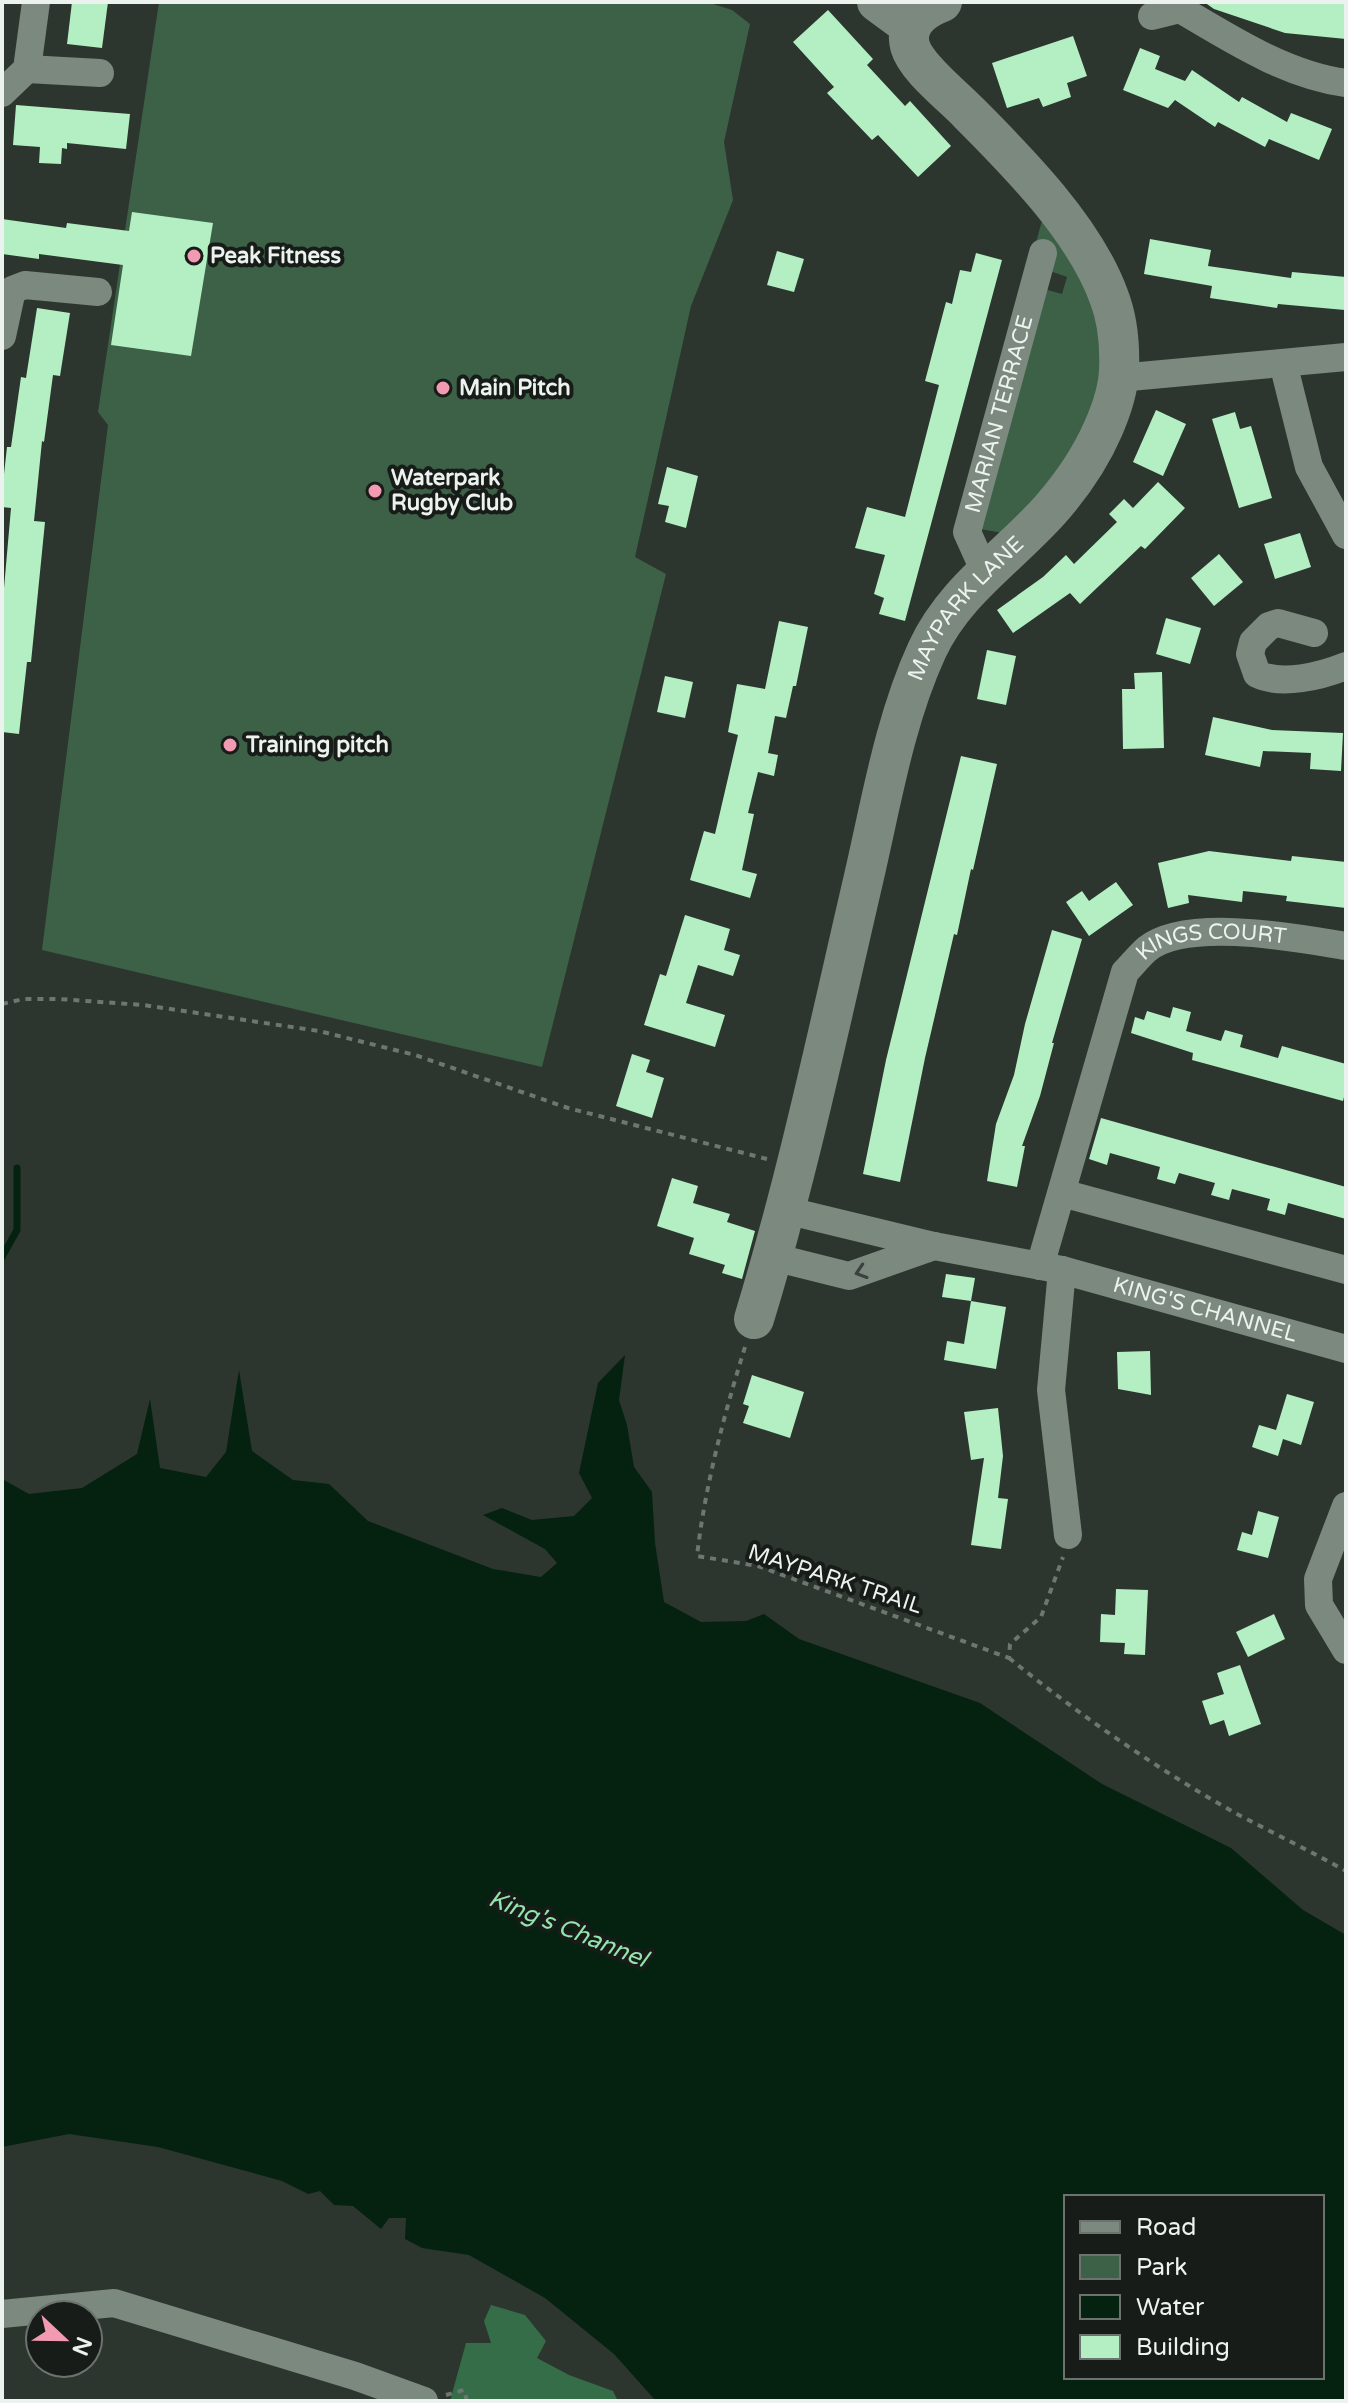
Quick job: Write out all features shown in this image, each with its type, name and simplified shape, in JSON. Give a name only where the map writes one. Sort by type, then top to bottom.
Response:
[{"type":"street","points":[[2,93],[27,69],[36,2]]},
{"type":"street","points":[[877,2],[911,27],[919,14],[942,2]]},
{"type":"street","points":[[1152,16],[1180,9],[1263,55],[1310,75],[1346,83]]},
{"type":"street","name":"MAYPARK LANE","points":[[754,1319],[796,1166],[904,714],[920,665],[937,630],[965,593],[1048,511],[1083,467],[1107,421],[1119,378],[1119,341],[1110,298],[1090,257],[1023,171],[921,64],[909,41],[911,27]]},
{"type":"street","points":[[27,69],[100,73]]},
{"type":"street","name":"MARIAN TERRACE","points":[[985,572],[967,532],[1043,253]]},
{"type":"street","points":[[2,336],[12,290],[25,285],[98,292]]},
{"type":"street","points":[[1119,378],[1346,357]]},
{"type":"street","points":[[1283,363],[1309,467],[1346,535]]},
{"type":"street","points":[[1314,633],[1278,623],[1269,626],[1253,642],[1250,654],[1257,674],[1269,679],[1308,676],[1346,666]]},
{"type":"street","name":"KINGS COURT","points":[[1051,1268],[1062,1193],[1125,972],[1148,948],[1195,931],[1277,935],[1346,946]]},
{"type":"street","points":[[1062,1193],[1346,1270]]},
{"type":"street","name":"KING'S CHANNEL","points":[[785,1210],[934,1246],[1051,1268],[1346,1349]]},
{"type":"street","points":[[773,1257],[849,1276],[934,1246]]},
{"type":"street","points":[[1051,1268],[1051,1390],[1068,1535]]},
{"type":"street","points":[[1346,1506],[1318,1579],[1319,1605],[1346,1650]]},
{"type":"street","points":[[2,2314],[114,2303],[355,2376],[424,2401]]},
{"type":"path","points":[[2,1004],[23,999],[59,999],[143,1005],[319,1031],[415,1055],[568,1108],[796,1166]]},
{"type":"path","name":"MAYPARK TRAIL","points":[[754,1319],[734,1383],[701,1521],[697,1556],[758,1566],[1009,1658],[1058,1697],[1163,1769],[1236,1813],[1346,1871]]},
{"type":"path","points":[[1009,1658],[1010,1644],[1041,1617],[1057,1577],[1068,1535]]},
{"type":"green space","name":"Waterpark Rugby Club","points":[[159,2],[707,2],[732,10],[750,24],[724,142],[733,200],[691,306],[635,557],[666,574],[542,1067],[42,950],[108,425],[98,412]]},
{"type":"green space","points":[[1043,217],[1092,291],[1106,359],[1077,454],[1003,533],[980,529],[1044,289],[1062,294],[1067,277],[1050,271],[1035,246]]},
{"type":"green space","points":[[491,2305],[525,2315],[546,2341],[537,2358],[569,2375],[613,2391],[618,2401],[450,2401],[466,2343],[491,2343],[484,2321]]},
{"type":"water","name":"King's Channel","points":[[625,1355],[619,1400],[634,1467],[652,1492],[655,1543],[664,1602],[701,1622],[746,1621],[764,1614],[799,1639],[980,1703],[1102,1784],[1231,1848],[1303,1910],[1346,1935],[1346,2401],[656,2401],[614,2354],[545,2298],[469,2255],[422,2248],[405,2239],[406,2218],[389,2218],[381,2229],[353,2206],[334,2205],[320,2191],[308,2194],[282,2181],[158,2147],[69,2134],[2,2147],[2,1479],[29,1494],[82,1488],[137,1454],[150,1399],[160,1468],[206,1477],[226,1452],[239,1370],[252,1451],[293,1480],[329,1484],[368,1521],[493,1569],[541,1577],[557,1563],[545,1549],[483,1515],[502,1508],[532,1520],[574,1516],[592,1498],[579,1473],[598,1383]]},
{"type":"building","points":[[72,2],[108,2],[102,48],[67,44]]},
{"type":"building","points":[[1204,2],[1346,2],[1346,39],[1285,33],[1214,9]]},
{"type":"building","points":[[828,10],[873,59],[867,65],[905,106],[910,101],[951,146],[918,177],[878,135],[872,140],[827,93],[834,87],[793,42]]},
{"type":"building","points":[[1073,36],[1087,76],[1067,83],[1071,97],[1043,107],[1039,98],[1007,108],[992,63]]},
{"type":"building","points":[[1140,48],[1160,56],[1155,69],[1185,81],[1192,70],[1239,102],[1242,97],[1287,122],[1291,113],[1332,129],[1319,160],[1269,139],[1265,147],[1218,122],[1215,127],[1175,100],[1168,108],[1123,90]]},
{"type":"building","points":[[16,105],[130,114],[126,149],[67,143],[67,149],[62,148],[61,164],[39,163],[40,147],[13,145]]},
{"type":"building","points":[[132,212],[213,223],[191,356],[111,345],[123,265],[39,254],[39,259],[2,254],[2,219],[66,228],[67,223],[129,231]]},
{"type":"building","points":[[1150,239],[1211,250],[1208,266],[1291,278],[1292,272],[1346,277],[1345,310],[1278,304],[1277,308],[1210,298],[1212,286],[1144,274]]},
{"type":"building","points":[[777,251],[804,259],[794,292],[767,285]]},
{"type":"building","points":[[976,253],[1002,260],[905,621],[879,614],[884,598],[874,594],[885,555],[855,548],[867,507],[905,517],[939,385],[925,381],[946,302],[952,304],[960,270],[971,272]]},
{"type":"building","points":[[37,308],[70,313],[60,376],[53,375],[42,441],[34,521],[45,522],[31,662],[27,662],[19,734],[2,732],[2,611],[11,508],[2,507],[2,492],[7,447],[11,447],[21,377],[26,378]]},
{"type":"building","points":[[1156,410],[1186,424],[1163,476],[1133,462]]},
{"type":"building","points":[[1235,412],[1240,429],[1251,426],[1272,498],[1239,508],[1212,419]]},
{"type":"building","points":[[667,467],[698,476],[686,528],[665,522],[669,506],[658,504]]},
{"type":"building","points":[[1158,482],[1185,508],[1145,549],[1141,546],[1080,604],[1070,593],[1013,633],[997,610],[1043,577],[1066,555],[1074,564],[1117,522],[1109,514],[1124,499],[1133,508]]},
{"type":"building","points":[[1300,533],[1311,567],[1275,579],[1264,544]]},
{"type":"building","points":[[1219,554],[1243,582],[1214,606],[1191,578]]},
{"type":"building","points":[[1166,618],[1201,628],[1190,664],[1156,654]]},
{"type":"building","points":[[779,621],[808,627],[786,718],[775,716],[768,753],[778,755],[774,776],[758,772],[748,813],[754,814],[742,870],[757,874],[750,898],[690,880],[704,831],[715,834],[738,735],[728,732],[737,684],[765,689]]},
{"type":"building","points":[[987,650],[1016,656],[1006,705],[977,699]]},
{"type":"building","points":[[1162,672],[1164,748],[1123,749],[1122,689],[1135,689],[1134,673]]},
{"type":"building","points":[[665,676],[693,682],[685,718],[657,712]]},
{"type":"building","points":[[1213,717],[1272,730],[1343,733],[1341,771],[1310,769],[1311,753],[1263,751],[1260,767],[1205,755]]},
{"type":"building","points":[[961,756],[997,764],[925,1058],[900,1182],[863,1174],[886,1060]]},
{"type":"building","points":[[1209,851],[1291,861],[1292,856],[1346,862],[1346,908],[1286,901],[1287,896],[1243,891],[1242,902],[1188,895],[1189,903],[1168,908],[1158,863]]},
{"type":"building","points":[[1116,882],[1133,905],[1089,936],[1066,902],[1082,891],[1089,901]]},
{"type":"building","points":[[685,915],[730,929],[724,950],[740,955],[733,976],[698,965],[686,1003],[725,1015],[715,1047],[644,1025],[660,974],[666,976]]},
{"type":"building","points":[[1052,930],[1082,939],[1040,1096],[1022,1146],[1025,1146],[1017,1187],[987,1181],[996,1124],[1014,1075]]},
{"type":"building","points":[[1173,1007],[1191,1012],[1186,1031],[1221,1041],[1225,1030],[1243,1035],[1240,1047],[1278,1058],[1282,1046],[1346,1064],[1343,1101],[1192,1060],[1193,1053],[1131,1033],[1135,1017],[1144,1020],[1147,1011],[1170,1018]]},
{"type":"building","points":[[632,1054],[650,1060],[646,1072],[664,1078],[652,1118],[616,1106]]},
{"type":"building","points":[[1101,1118],[1346,1187],[1346,1219],[1288,1203],[1285,1215],[1267,1210],[1270,1199],[1232,1189],[1229,1200],[1211,1195],[1215,1183],[1179,1173],[1175,1184],[1157,1179],[1160,1167],[1110,1153],[1107,1165],[1089,1159]]},
{"type":"building","points":[[672,1178],[698,1186],[693,1203],[730,1214],[727,1222],[755,1231],[742,1279],[722,1273],[725,1265],[689,1254],[694,1238],[657,1226]]},
{"type":"building","points":[[946,1274],[975,1278],[971,1301],[942,1297]]},
{"type":"building","points":[[971,1301],[1006,1307],[996,1369],[944,1360],[947,1341],[964,1344]]},
{"type":"building","points":[[1150,1351],[1151,1395],[1118,1389],[1117,1352]]},
{"type":"building","points":[[752,1375],[804,1392],[790,1438],[743,1423],[749,1406],[743,1404]]},
{"type":"building","points":[[1287,1394],[1314,1402],[1301,1445],[1283,1439],[1278,1456],[1252,1447],[1259,1425],[1276,1430]]},
{"type":"building","points":[[998,1408],[1003,1456],[998,1498],[1008,1499],[1001,1549],[971,1545],[984,1458],[971,1460],[964,1412]]},
{"type":"building","points":[[1258,1511],[1279,1517],[1268,1558],[1237,1550],[1242,1532],[1252,1535]]},
{"type":"building","points":[[1116,1589],[1148,1590],[1145,1655],[1124,1654],[1125,1643],[1100,1642],[1101,1614],[1115,1615]]},
{"type":"building","points":[[1274,1614],[1285,1639],[1248,1657],[1236,1632]]},
{"type":"building","points":[[1240,1665],[1261,1724],[1229,1736],[1224,1720],[1210,1725],[1202,1701],[1224,1694],[1217,1673]]},
{"type":"waterway","points":[[2,1257],[17,1230],[17,1168]]},
{"type":"place","name":"Peak Fitness","points":[[194,256]]},
{"type":"place","name":"Main Pitch","points":[[443,388]]},
{"type":"place","name":"Waterpark Rugby Club","points":[[375,491]]},
{"type":"place","name":"Training pitch","points":[[230,745]]}]
